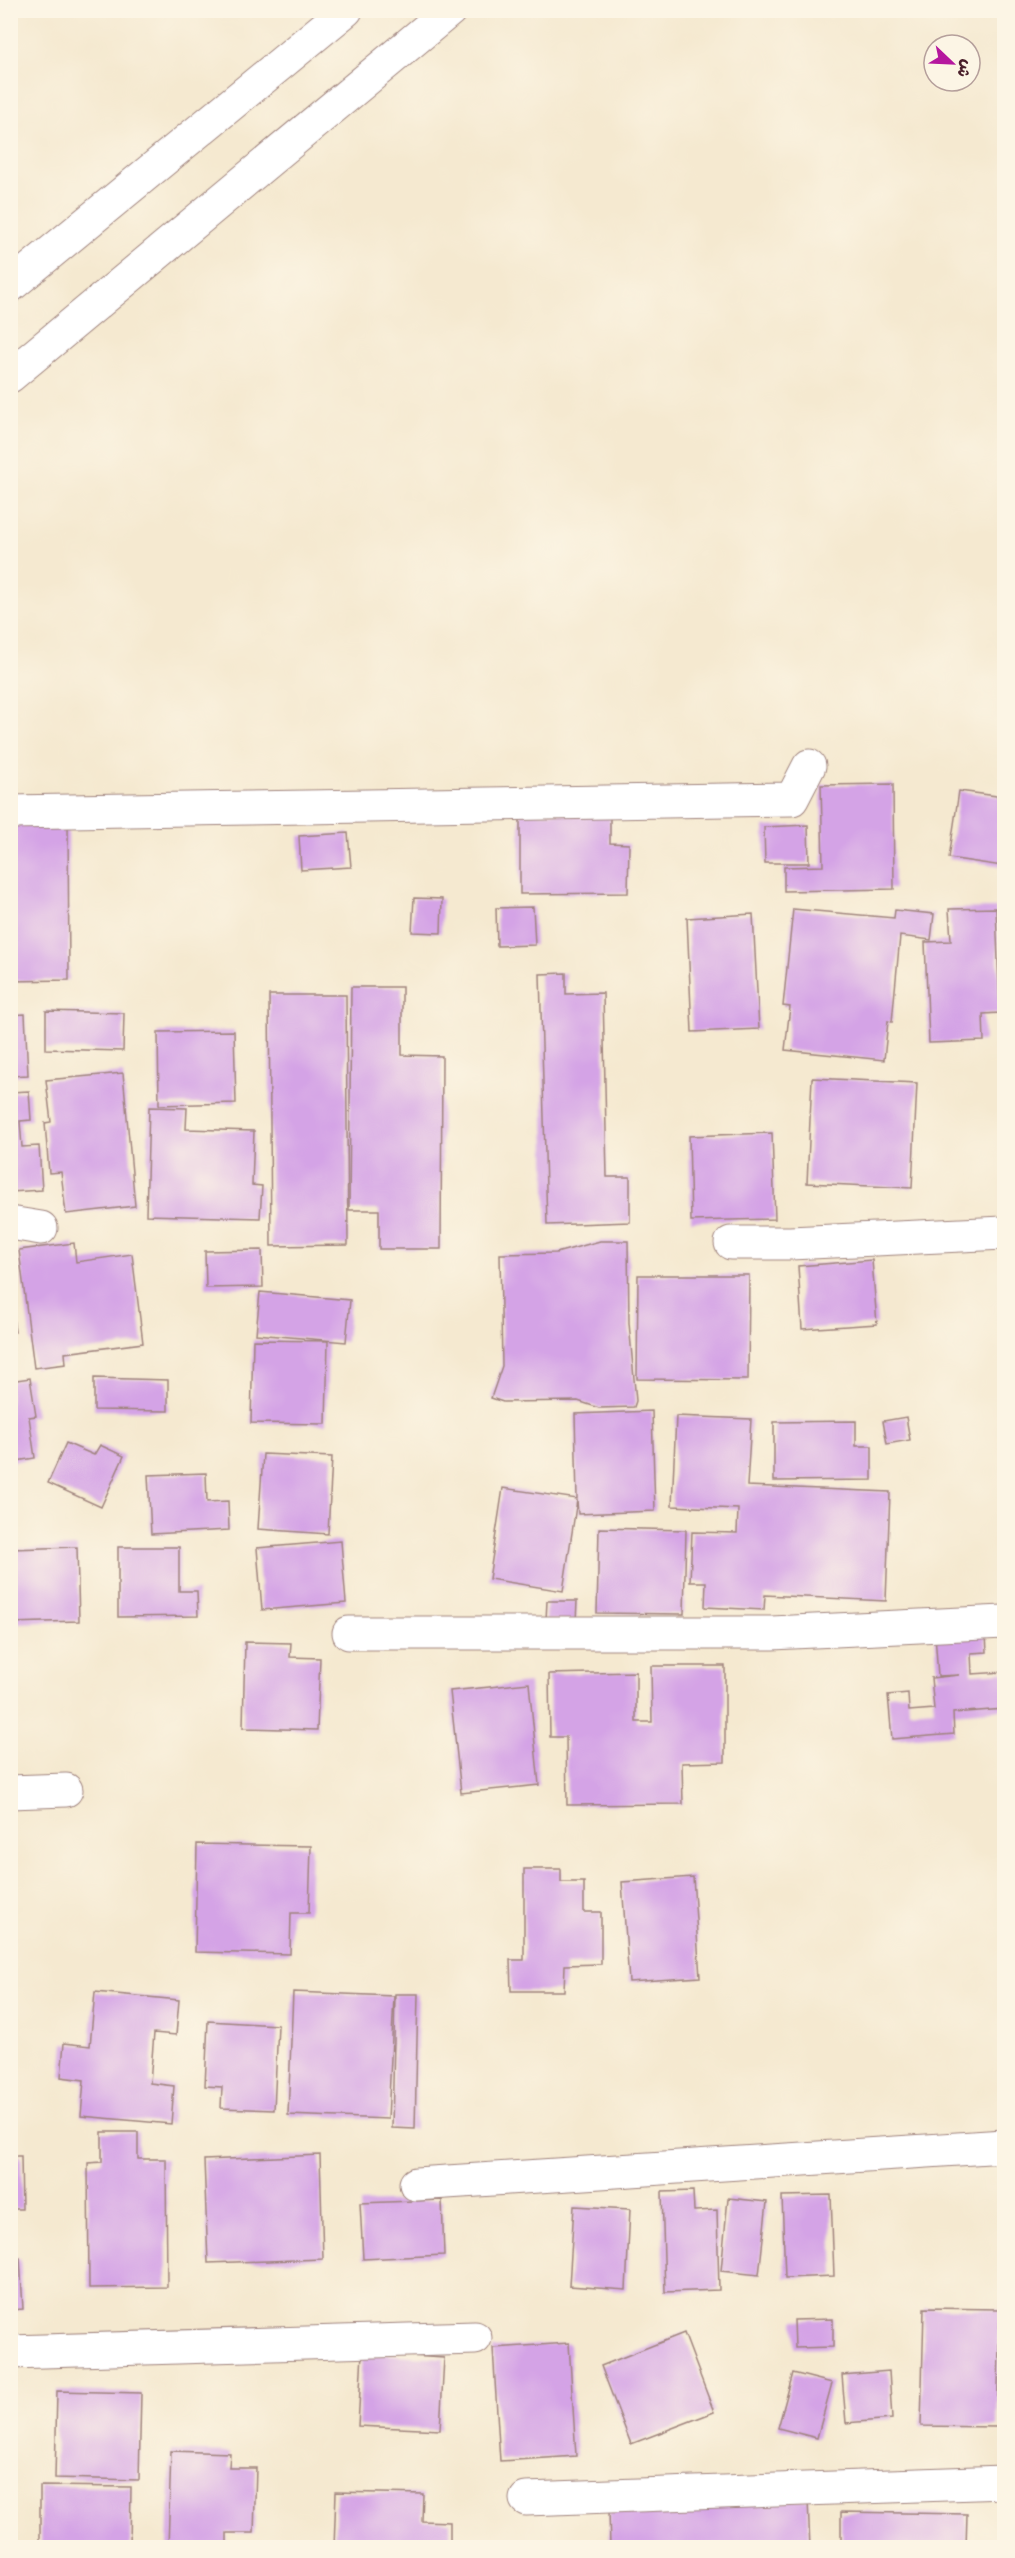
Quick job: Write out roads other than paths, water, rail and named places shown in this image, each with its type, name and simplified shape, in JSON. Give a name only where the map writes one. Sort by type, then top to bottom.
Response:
[{"type":"street","points":[[10,286],[346,10]]},
{"type":"street","points":[[10,376],[450,10]]},
{"type":"street","points":[[10,813],[792,799],[809,766]]},
{"type":"street","points":[[730,1244],[1005,1233]]},
{"type":"street","points":[[349,1633],[772,1633],[1005,1622]]},
{"type":"street","points":[[10,1791],[66,1790]]},
{"type":"street","points":[[416,2184],[1005,2146]]},
{"type":"street","points":[[10,2352],[475,2338]]},
{"type":"street","points":[[526,2499],[1005,2482]]}]
